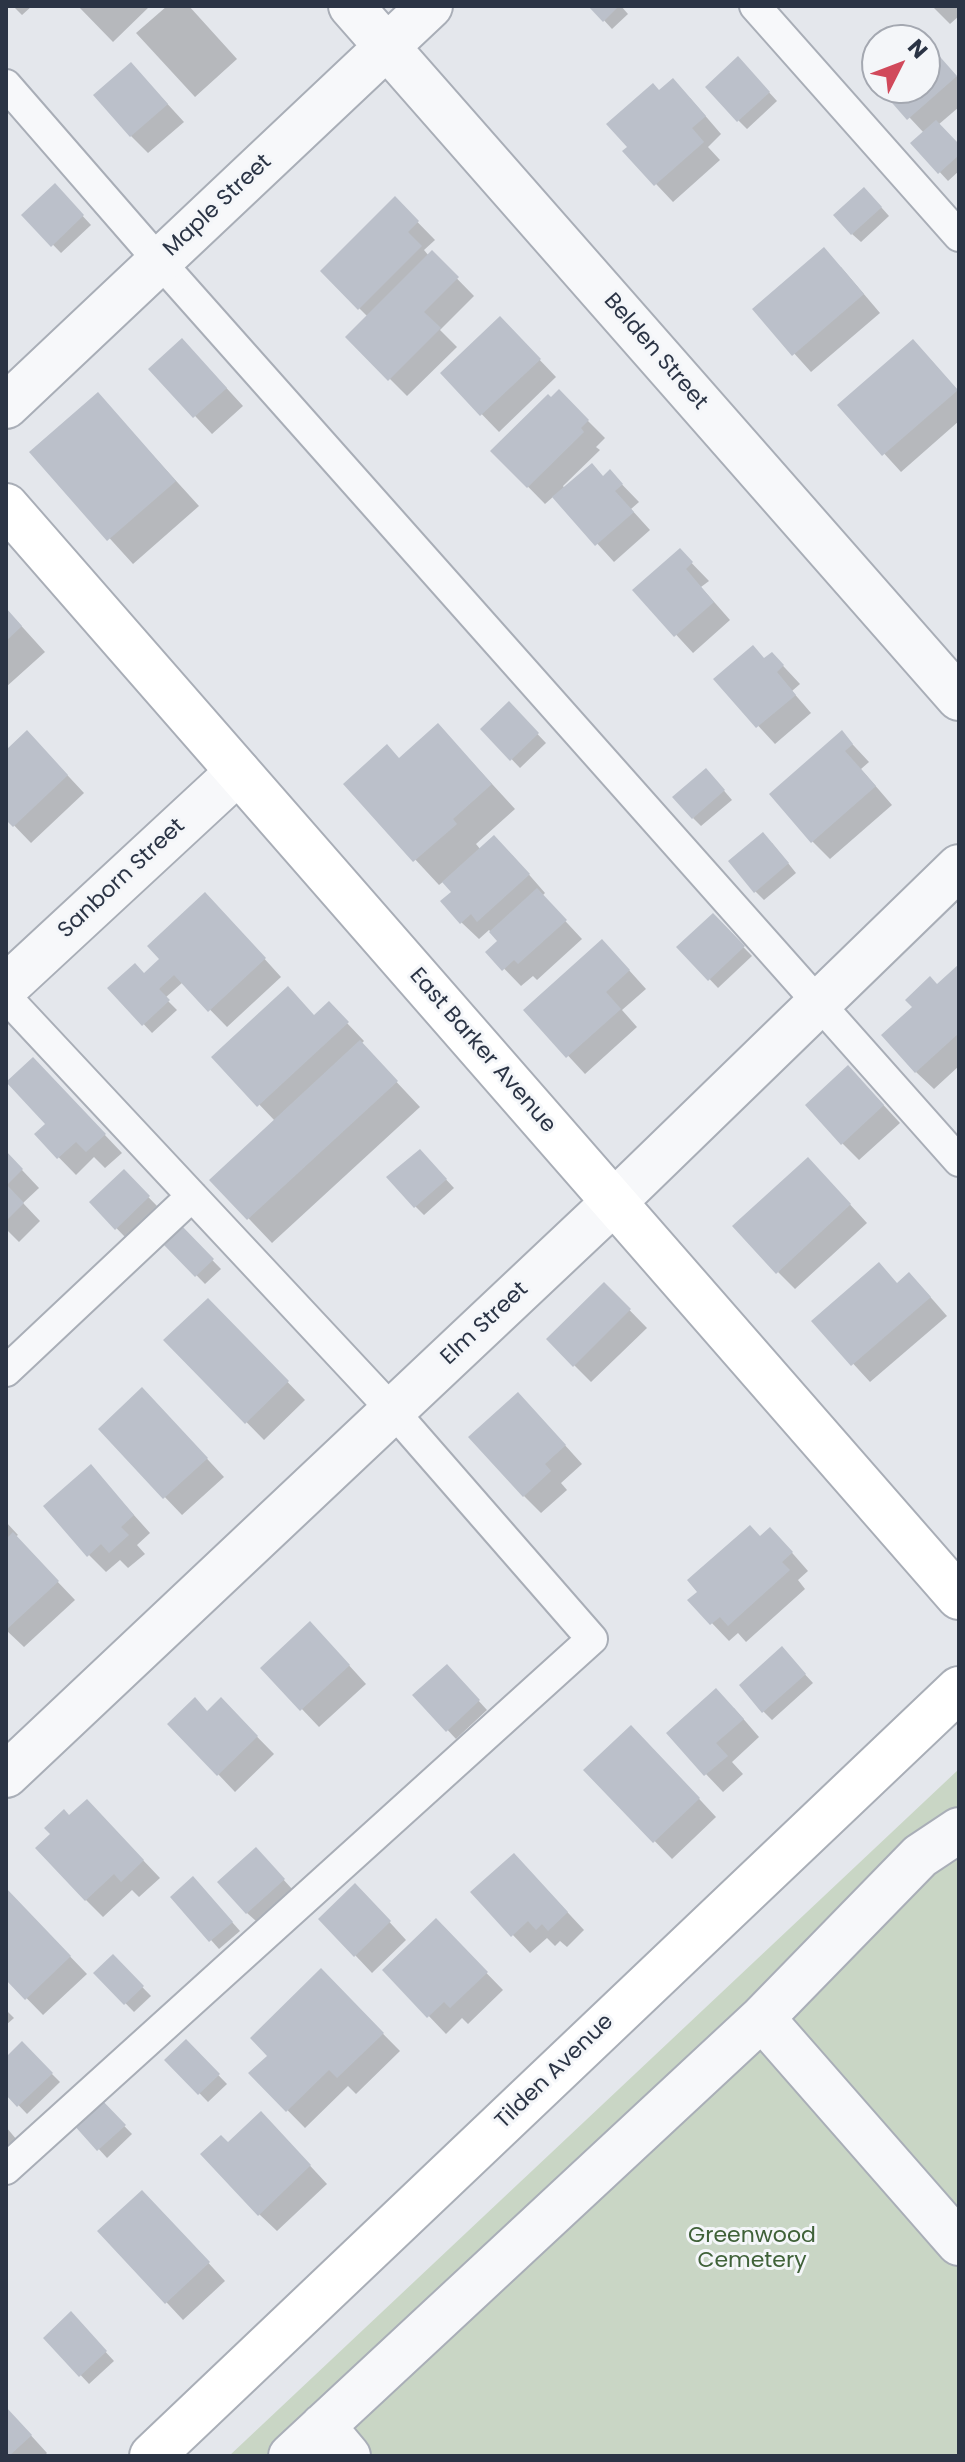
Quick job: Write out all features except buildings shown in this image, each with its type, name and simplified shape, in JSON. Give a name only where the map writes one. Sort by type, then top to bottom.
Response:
[{"type":"street","name":"Belden Street","points":[[351,6],[959,698]]},
{"type":"street","name":"Maple Street","points":[[6,406],[430,6]]},
{"type":"street","name":"East Barker Avenue","points":[[6,506],[959,1597]]},
{"type":"street","name":"Sanborn Street","points":[[6,987],[238,772]]},
{"type":"street","name":"Elm Street","points":[[6,1775],[614,1202],[959,867]]},
{"type":"street","name":"Tilden Avenue","points":[[152,2456],[959,1689]]},
{"type":"street","points":[[291,2456],[336,2441],[762,2018],[920,1856],[959,1830]]},
{"type":"street","points":[[762,2018],[959,2243]]},
{"type":"lane","points":[[755,6],[959,236]]},
{"type":"lane","points":[[6,85],[959,1161]]},
{"type":"lane","points":[[6,997],[393,1411],[592,1639],[6,2169]]},
{"type":"lane","points":[[6,1371],[192,1196]]},
{"type":"green space","name":"Greenwood Cemetery","points":[[959,1769],[959,2456],[229,2456]]}]
